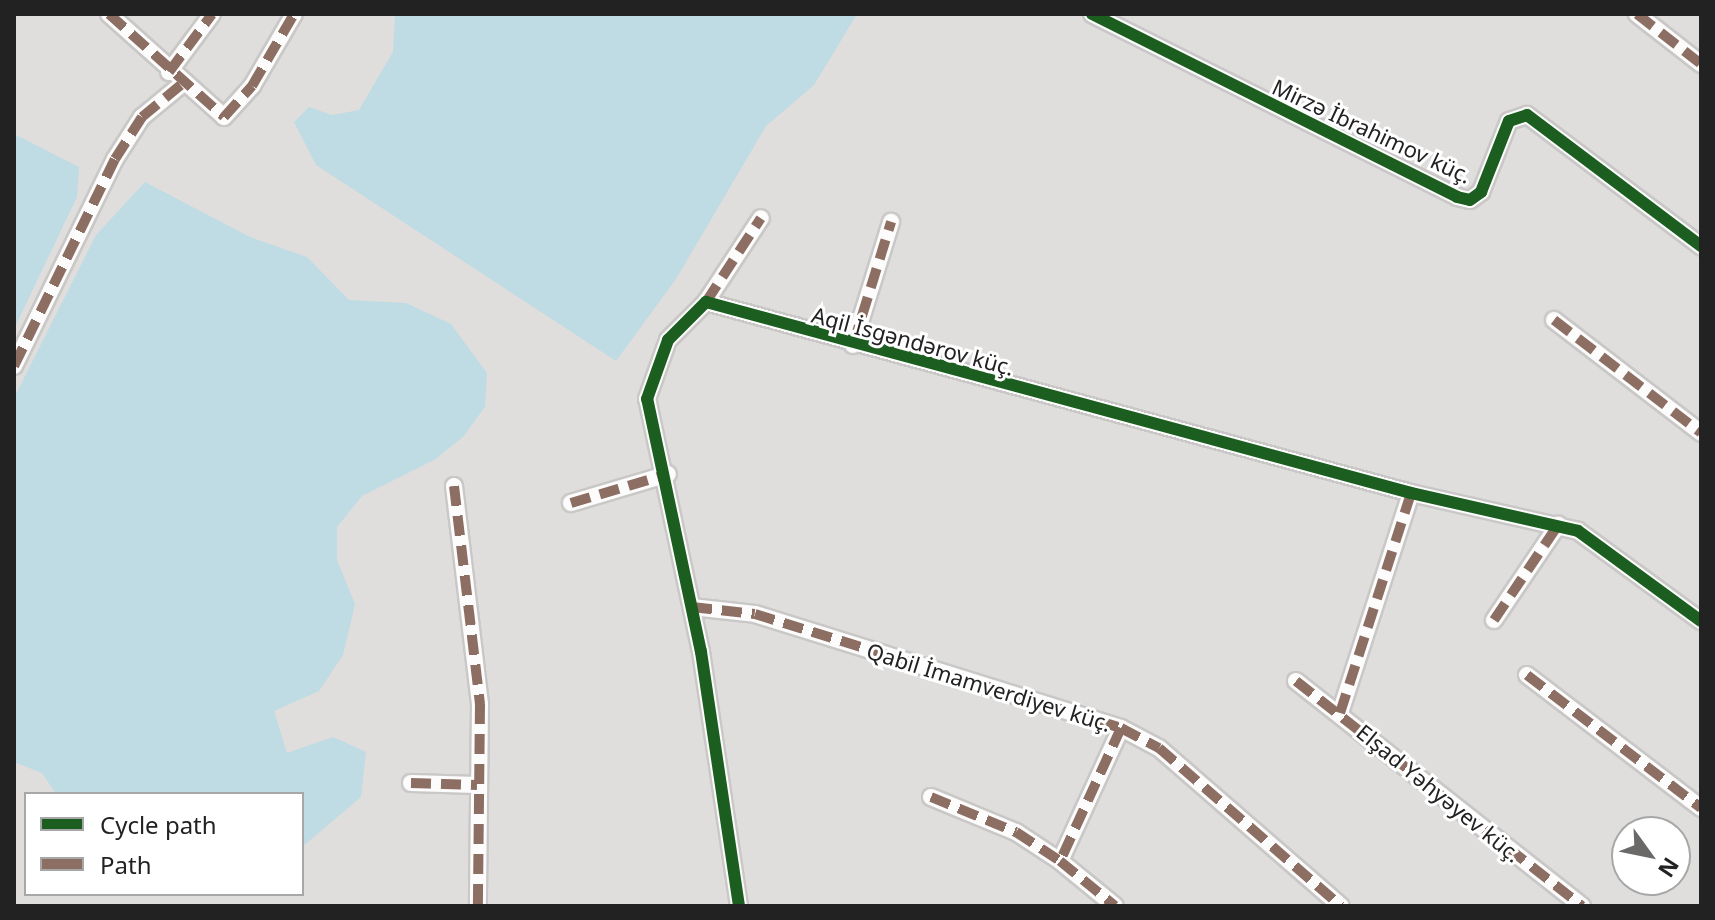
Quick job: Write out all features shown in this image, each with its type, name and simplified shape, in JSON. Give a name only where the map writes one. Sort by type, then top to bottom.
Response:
[{"type":"street","points":[[109,14],[182,84],[224,117],[252,86],[294,14]]},
{"type":"street","points":[[169,72],[212,14]]},
{"type":"street","name":"Mirzə İbrahimov küç.","points":[[1092,14],[1457,197],[1470,200],[1481,192],[1509,121],[1527,115],[1701,246]]},
{"type":"street","points":[[1637,14],[1701,64]]},
{"type":"street","points":[[14,366],[115,159],[142,117],[182,84]]},
{"type":"street","points":[[739,906],[692,607],[668,474],[648,388],[680,322],[706,302],[761,218]]},
{"type":"street","points":[[853,345],[891,222]]},
{"type":"street","name":"Aqil İsgəndərov küç.","points":[[706,302],[853,345],[1411,493],[1558,525],[1591,539],[1701,621]]},
{"type":"street","points":[[1554,320],[1701,433]]},
{"type":"street","points":[[571,503],[668,474]]},
{"type":"street","points":[[454,486],[480,704],[478,906]]},
{"type":"street","points":[[1340,713],[1411,493]]},
{"type":"street","points":[[1494,620],[1558,525]]},
{"type":"street","name":"Qabil İmamverdiyev küç.","points":[[692,607],[755,614],[1121,728],[1060,861]]},
{"type":"street","points":[[1527,675],[1701,808]]},
{"type":"street","name":"Elşad Yəhyəyev küç.","points":[[1296,681],[1582,906]]},
{"type":"street","points":[[1121,728],[1159,748],[1341,906]]},
{"type":"street","points":[[411,783],[477,785]]},
{"type":"street","points":[[931,797],[1016,832],[1060,861],[1115,906]]},
{"type":"shaded area","points":[[14,14],[1701,14],[1701,906],[14,906]]},
{"type":"water","points":[[395,14],[857,14],[814,85],[766,126],[676,279],[616,361],[316,165],[294,122],[309,107],[332,115],[359,110],[393,52]]},
{"type":"water","points":[[14,134],[79,167],[77,197],[14,329]]},
{"type":"water","points":[[145,182],[250,237],[307,257],[349,300],[406,303],[451,324],[487,373],[485,407],[463,437],[434,460],[362,496],[337,527],[337,560],[355,604],[343,655],[319,691],[274,711],[287,753],[333,737],[366,752],[361,797],[304,845],[304,792],[55,792],[42,773],[14,762],[14,398],[96,235]]},
{"type":"marked path","points":[[109,14],[224,117],[252,86],[294,14]]},
{"type":"marked path","points":[[169,72],[212,14]]},
{"type":"marked path","points":[[1637,14],[1701,64]]},
{"type":"marked path","points":[[14,366],[115,159],[142,117],[182,84]]},
{"type":"marked path","points":[[706,302],[761,218]]},
{"type":"marked path","points":[[853,345],[891,222]]},
{"type":"marked path","points":[[1554,320],[1701,433]]},
{"type":"marked path","points":[[571,503],[668,474]]},
{"type":"marked path","points":[[454,486],[480,704],[478,906]]},
{"type":"marked path","points":[[1340,713],[1411,493]]},
{"type":"marked path","points":[[1494,620],[1558,525]]},
{"type":"marked path","points":[[692,607],[755,614],[1121,728],[1060,861],[1115,906]]},
{"type":"marked path","points":[[1527,675],[1701,808]]},
{"type":"marked path","points":[[1296,681],[1582,906]]},
{"type":"marked path","points":[[1121,728],[1159,748],[1341,906]]},
{"type":"marked path","points":[[411,783],[477,785]]},
{"type":"marked path","points":[[931,797],[1016,832],[1060,861]]},
{"type":"cycle path","points":[[1092,14],[1457,197],[1470,200],[1481,192],[1509,121],[1527,115],[1701,246]]},
{"type":"cycle path","points":[[739,906],[701,652],[647,399],[668,340],[706,302],[1411,493],[1578,531],[1701,621]]}]
